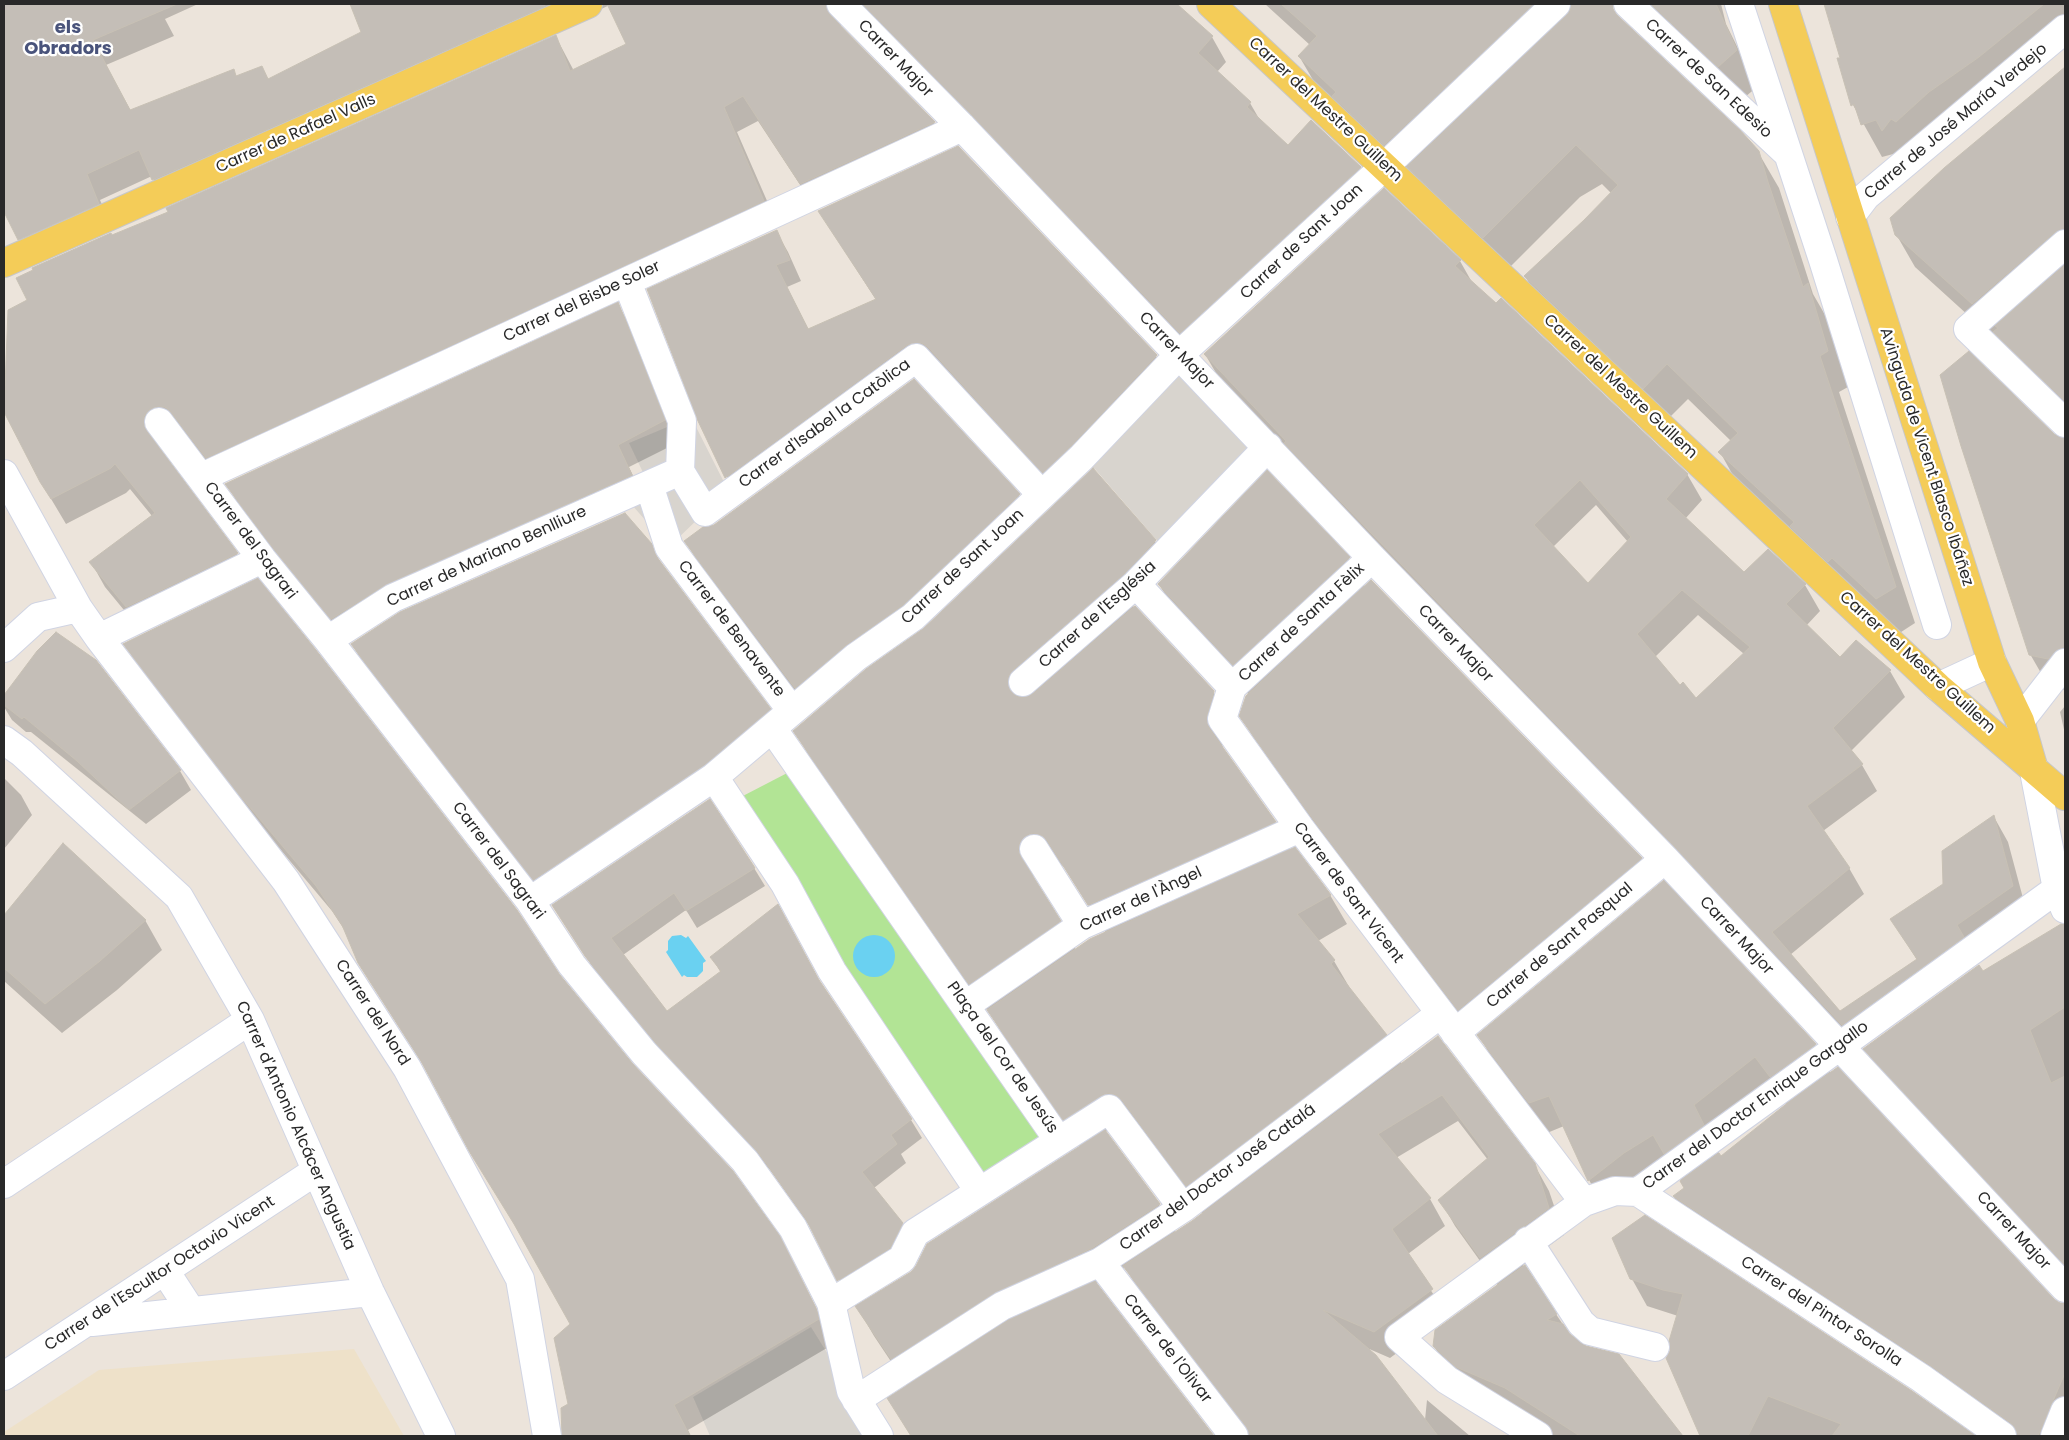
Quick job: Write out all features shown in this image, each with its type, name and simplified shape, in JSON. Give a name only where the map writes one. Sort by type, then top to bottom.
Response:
[{"type":"main road","name":"Carrer de Rafael Valls","points":[[4,264],[588,4]]},
{"type":"main road","name":"Carrer del Mestre Guillem","points":[[1211,4],[1938,687],[2033,766],[2065,796]]},
{"type":"main road","name":"Avinguda de Vicent Blasco Ibáñez","points":[[1783,4],[1992,662],[2020,721],[2033,766]]},
{"type":"street","name":"Carrer Major","points":[[841,4],[962,127],[1372,558],[1664,859],[2065,1288]]},
{"type":"street","name":"Carrer de Sant Joan","points":[[782,720],[856,658],[913,616],[1081,458],[1179,355],[1385,166],[1556,4]]},
{"type":"street","name":"Carrer de San Edesio","points":[[1628,4],[1788,154]]},
{"type":"street","points":[[1739,4],[1823,260],[1936,625]]},
{"type":"street","name":"Carrer de José María Verdejo","points":[[1850,217],[1866,196],[2065,29]]},
{"type":"street","name":"Carrer del Bisbe Soler","points":[[202,477],[962,127]]},
{"type":"street","points":[[2065,244],[1968,329],[2065,422]]},
{"type":"street","points":[[627,282],[682,421],[680,471]]},
{"type":"street","name":"Carrer d'Isabel la Catòlica","points":[[680,471],[705,512],[916,358],[1042,495]]},
{"type":"street","name":"Carrer del Sagrari","points":[[159,422],[202,477],[262,560],[328,640],[530,901],[572,965],[638,1046],[745,1161],[793,1228],[831,1303],[851,1391],[879,1436]]},
{"type":"street","name":"Carrer de l'Església","points":[[1024,682],[1136,584],[1268,447]]},
{"type":"street","name":"Carrer de Mariano Benlliure","points":[[328,640],[393,598],[680,471]]},
{"type":"street","name":"Carrer del Nord","points":[[4,474],[78,608],[286,881],[407,1068],[520,1279],[547,1436]]},
{"type":"street","name":"Carrer de Benavente","points":[[649,485],[669,547],[782,720]]},
{"type":"street","name":"Carrer de Santa Fèlix","points":[[1232,687],[1372,558]]},
{"type":"street","points":[[99,638],[262,560]]},
{"type":"street","points":[[1136,584],[1232,687]]},
{"type":"street","points":[[4,648],[38,617],[78,608]]},
{"type":"street","points":[[1938,687],[1992,662]]},
{"type":"street","points":[[2020,721],[2065,663]]},
{"type":"street","name":"Carrer de Sant Vicent","points":[[1232,687],[1222,719],[1300,828],[1584,1202]]},
{"type":"street","points":[[530,901],[714,777],[782,720]]},
{"type":"street","name":"Plaça del Cor de Jesús","points":[[782,720],[966,1006],[1060,1141],[978,1191],[915,1233],[902,1259],[831,1303]]},
{"type":"street","name":"Carrer d'Antonio Alcácer Angustia","points":[[4,740],[22,753],[179,897],[250,1020],[370,1292],[442,1436]]},
{"type":"street","name":"Avinguda de Vicent Blasco Ibáñez","points":[[2033,766],[2061,899]]},
{"type":"street","points":[[714,777],[785,884],[832,971],[978,1191]]},
{"type":"street","name":"Carrer de l'Àngel","points":[[966,1006],[1082,925],[1300,828]]},
{"type":"street","points":[[1034,849],[1082,925]]},
{"type":"street","name":"Carrer de Sant Pasqual","points":[[1447,1024],[1664,859]]},
{"type":"street","name":"Carrer del Doctor Enrique Gargallo","points":[[1538,1436],[1447,1380],[1399,1337],[1528,1241],[1584,1202],[1615,1191],[1638,1192],[1838,1046],[2061,899]]},
{"type":"street","points":[[4,1184],[250,1020]]},
{"type":"street","name":"Carrer del Doctor José Catalá","points":[[856,1400],[1002,1306],[1100,1262],[1183,1208],[1447,1024]]},
{"type":"street","points":[[1060,1141],[1109,1109],[1183,1208]]},
{"type":"street","name":"Carrer de l'Escultor Octavio Vicent","points":[[4,1376],[316,1172]]},
{"type":"street","name":"Carrer del Pintor Sorolla","points":[[1638,1192],[1920,1378],[2002,1436]]},
{"type":"street","points":[[1528,1241],[1581,1323],[1590,1330],[1655,1347]]},
{"type":"street","name":"Carrer de l'Olivar","points":[[1100,1262],[1234,1436]]},
{"type":"street","points":[[165,1271],[191,1312]]},
{"type":"street","points":[[85,1323],[370,1292]]},
{"type":"street","points":[[2055,1436],[2065,1411]]},
{"type":"shaded area","points":[[1181,359],[1266,447],[1167,552],[1095,469],[1091,469],[1081,458]]},
{"type":"shaded area","points":[[691,417],[730,494],[705,512],[669,547],[624,496],[649,485],[629,443]]},
{"type":"shaded area","points":[[811,1327],[879,1436],[710,1436],[693,1397]]},
{"type":"shaded area","points":[[354,1349],[404,1436],[4,1436],[4,1432],[99,1370]]},
{"type":"green space","points":[[793,770],[1048,1133],[977,1178],[739,798]]},
{"type":"water","points":[[681,935],[686,938],[688,936],[706,961],[703,963],[703,971],[697,977],[687,977],[684,975],[682,977],[666,952],[668,950],[668,941],[672,936]]},
{"type":"water","points":[[878,935],[886,938],[892,944],[895,956],[892,968],[886,974],[870,977],[862,974],[856,968],[853,952],[856,944],[862,938]]},
{"type":"building","points":[[4,4],[177,4],[93,40],[130,110],[234,69],[236,76],[262,66],[268,79],[361,32],[350,4],[544,4],[545,6],[152,180],[139,150],[87,174],[99,204],[18,240],[4,212]]},
{"type":"building","points":[[607,4],[826,4],[830,15],[935,122],[800,184],[743,96],[724,107],[764,201],[206,458],[171,412],[165,407],[150,409],[144,416],[144,424],[147,431],[238,553],[126,607],[89,562],[155,513],[115,464],[111,468],[51,499],[40,482],[4,412],[8,310],[27,300],[16,278],[33,270],[32,268],[111,233],[112,235],[168,212],[166,208],[556,35],[570,71],[626,44]]},
{"type":"building","points":[[863,4],[1177,4],[1213,36],[1198,53],[1251,102],[1247,107],[1288,145],[1311,120],[1361,167],[1180,333],[973,116]]},
{"type":"building","points":[[1281,4],[1534,4],[1384,145],[1332,96],[1336,92],[1298,56],[1317,36]]},
{"type":"building","points":[[1571,4],[1613,4],[1613,9],[1617,15],[1740,130],[1759,151],[1803,287],[1808,283],[1828,351],[1820,356],[1896,587],[1876,599],[1832,558],[1828,562],[1790,526],[1794,522],[1718,452],[1738,433],[1667,364],[1643,389],[1524,276],[1618,185],[1576,145],[1483,238],[1407,167],[1567,15],[1571,9]]},
{"type":"building","points":[[1651,4],[1716,4],[1737,50],[1718,67]]},
{"type":"building","points":[[1824,4],[2044,4],[1979,57],[1929,92],[1896,122],[1891,119],[1882,131],[1876,120],[1861,125],[1854,104],[1851,106],[1837,58],[1840,58]]},
{"type":"building","points":[[2065,67],[2065,229],[2055,232],[1972,304],[1895,235],[1890,218],[1944,168]]},
{"type":"building","points":[[958,146],[1157,355],[1043,473],[928,347],[922,343],[914,343],[907,345],[725,478],[698,421],[647,289],[777,230],[790,260],[776,265],[808,329],[876,299],[818,211]]},
{"type":"building","points":[[1384,188],[1461,260],[1455,266],[1496,303],[1501,298],[1688,474],[1666,499],[1744,572],[1768,549],[1806,584],[1786,604],[1840,657],[1856,640],[1891,670],[1833,728],[1863,764],[1807,806],[1850,868],[1772,932],[1840,1011],[1917,959],[1890,919],[1943,884],[1942,851],[1994,815],[2013,886],[1957,925],[1964,937],[1842,1025],[1676,848],[1284,443],[1286,441],[1204,354]],"holes":[[[1580,480],[1631,537],[1588,583],[1534,525]],[[1682,590],[1750,647],[1696,698],[1683,682],[1680,685],[1637,634]]]},
{"type":"building","points":[[2065,265],[2065,401],[1993,332],[1998,328],[1995,326]]},
{"type":"building","points":[[618,302],[665,420],[618,445],[632,475],[387,584],[331,619],[274,549],[225,484]]},
{"type":"building","points":[[1969,351],[2054,434],[2065,438],[2065,648],[2059,649],[2048,659],[2029,655],[1940,375]]},
{"type":"building","points":[[914,379],[1020,494],[903,605],[846,645],[795,688],[684,541],[703,527],[714,525]]},
{"type":"building","points":[[1093,468],[1156,540],[1125,573],[1013,670],[1008,677],[1011,692],[1018,697],[1026,697],[1033,694],[1135,606],[1214,691],[1207,715],[1209,728],[1276,822],[1088,905],[1047,840],[1041,835],[1033,833],[1026,836],[1020,842],[1018,850],[1061,921],[969,984],[793,731],[866,669],[924,628]]},
{"type":"building","points":[[1267,470],[1350,557],[1233,665],[1158,584]]},
{"type":"building","points":[[625,513],[652,544],[656,556],[771,709],[705,765],[533,880],[351,644],[400,612]]},
{"type":"building","points":[[258,578],[517,910],[560,975],[633,1064],[733,1171],[780,1236],[816,1308],[819,1319],[674,1405],[690,1436],[562,1436],[561,1408],[568,1404],[554,1338],[570,1324],[514,1224],[469,1151],[421,1061],[358,963],[342,925],[316,886],[232,786],[123,644]]},
{"type":"building","points":[[1371,580],[1642,858],[1458,1010],[1313,819],[1239,716],[1246,696]]},
{"type":"building","points":[[56,632],[96,660],[181,770],[129,810],[77,761],[24,717],[22,719],[4,705],[4,695],[37,651]]},
{"type":"building","points":[[710,799],[755,868],[686,911],[674,893],[611,938],[667,1011],[721,971],[710,957],[778,904],[819,980],[912,1119],[891,1135],[897,1144],[862,1172],[903,1223],[890,1248],[837,1281],[806,1219],[758,1152],[656,1043],[585,956],[552,905]]},
{"type":"building","points":[[63,843],[146,920],[100,961],[45,1004],[4,968],[4,915]]},
{"type":"building","points":[[1295,847],[1331,895],[1297,914],[1335,960],[1331,964],[1387,1035],[1186,1186],[1122,1100],[1116,1095],[1108,1093],[1101,1096],[1063,1120],[987,1010],[1090,939]]},
{"type":"building","points":[[1664,880],[1816,1044],[1770,1077],[1755,1057],[1694,1105],[1704,1125],[1664,1154],[1653,1135],[1624,1153],[1588,1181],[1549,1096],[1529,1103],[1477,1035]]},
{"type":"building","points":[[2061,924],[2065,924],[2065,1007],[2030,1030],[2051,1083],[2065,1076],[2065,1265],[1863,1049],[1979,965],[1983,971]]},
{"type":"building","points":[[1438,1036],[1535,1163],[1549,1208],[1480,1258],[1438,1200],[1489,1157],[1442,1095],[1378,1134],[1431,1198],[1392,1229],[1433,1289],[1374,1332],[1323,1310],[1376,1355],[1438,1436],[1249,1436],[1246,1426],[1123,1266],[1192,1221]]},
{"type":"building","points":[[1838,1067],[2054,1299],[2060,1303],[2065,1303],[2065,1373],[2038,1436],[2017,1436],[2016,1429],[2011,1423],[1930,1365],[1673,1196],[1684,1188],[1680,1181],[1719,1153],[1721,1156],[1785,1105]]},
{"type":"building","points":[[1105,1130],[1160,1204],[1092,1248],[994,1293],[891,1359],[855,1306],[911,1272],[927,1244]]},
{"type":"building","points":[[1645,1215],[1912,1391],[1976,1436],[1832,1436],[1841,1424],[1768,1396],[1748,1436],[1700,1436],[1666,1358],[1670,1351],[1669,1341],[1683,1294],[1663,1290],[1630,1279],[1612,1238]]},
{"type":"building","points":[[1525,1265],[1557,1314],[1547,1320],[1563,1324],[1570,1334],[1586,1346],[1619,1354],[1683,1436],[1580,1436],[1505,1388],[1456,1367],[1433,1346],[1435,1330]]},
{"type":"building","points":[[1095,1281],[1214,1436],[911,1436],[887,1398],[1009,1320]]},
{"type":"district","name":"els Obradors","points":[[68,38]]}]
